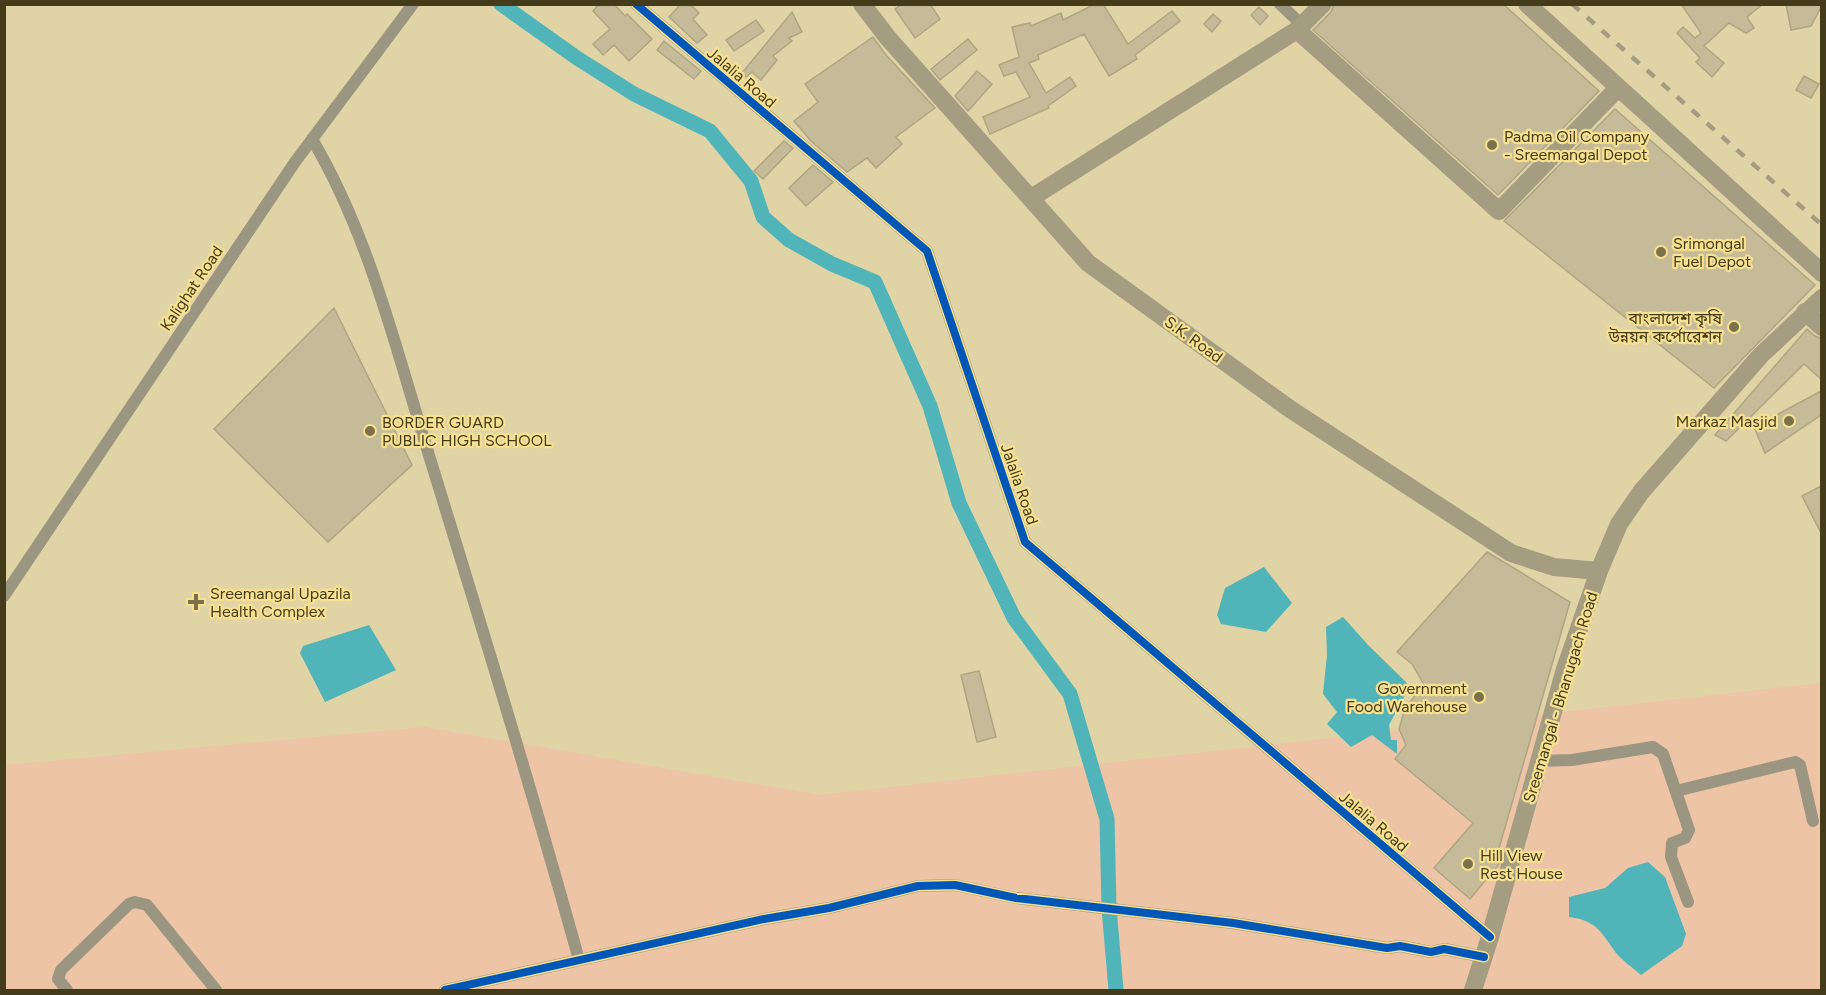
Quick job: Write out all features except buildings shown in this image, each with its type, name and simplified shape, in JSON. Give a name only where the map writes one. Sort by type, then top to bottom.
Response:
[{"type":"main road","name":"S.K. Road","points":[[862,4],[888,38],[1088,263],[1290,409],[1511,553],[1554,567],[1599,572]]},
{"type":"main road","points":[[1031,198],[1300,27],[1323,4]]},
{"type":"main road","points":[[1527,4],[1821,273]]},
{"type":"main road","points":[[1300,27],[1499,211],[1618,88]]},
{"type":"main road","name":"Sreemangal - Bhanugach Road","points":[[1473,990],[1565,669],[1599,572],[1619,524],[1641,492],[1761,355],[1821,298]]},
{"type":"main road","points":[[1805,312],[1821,327]]},
{"type":"street","name":"Kalighat Road","points":[[4,596],[295,162],[412,4]]},
{"type":"street","name":"Jalalia Road","points":[[636,4],[927,251],[1025,542],[1490,937]]},
{"type":"street","points":[[1280,4],[1300,27]]},
{"type":"street","points":[[312,139],[333,173],[363,243],[456,542],[579,960]]},
{"type":"street","points":[[1538,761],[1572,760],[1653,747],[1663,754],[1689,830],[1685,838],[1672,843],[1671,857],[1688,902]]},
{"type":"street","points":[[1676,791],[1795,762],[1800,765],[1814,821]]},
{"type":"street","points":[[445,990],[764,919],[829,908],[918,886],[955,885],[1016,898],[1233,923],[1387,948],[1400,946],[1431,952],[1444,949],[1484,957]]},
{"type":"street","points":[[67,990],[58,979],[61,970],[129,904],[135,902],[147,905],[216,990]]},
{"type":"shaded area","points":[[1821,683],[1821,990],[5,990],[5,765],[425,727],[820,795]]},
{"type":"water","points":[[1264,567],[1292,603],[1266,632],[1221,624],[1217,615],[1225,588]]},
{"type":"water","points":[[1343,617],[1407,683],[1409,688],[1389,725],[1391,740],[1397,740],[1397,754],[1372,735],[1351,747],[1327,724],[1337,712],[1323,694],[1327,655],[1326,627]]},
{"type":"water","points":[[369,625],[396,670],[325,702],[300,653],[303,646]]},
{"type":"water","points":[[1648,862],[1665,877],[1686,934],[1682,946],[1641,975],[1619,956],[1597,928],[1586,921],[1569,917],[1569,897],[1605,888],[1628,868]]},
{"type":"waterway","points":[[501,4],[577,58],[634,94],[710,131],[751,181],[763,217],[789,240],[832,264],[875,282],[930,406],[959,503],[1014,618],[1070,694],[1107,819],[1109,908],[1116,990]]},
{"type":"railway","points":[[1572,4],[1822,225]]},
{"type":"cycle path","points":[[636,4],[927,251],[1025,542],[1490,937]]},
{"type":"cycle path","points":[[445,990],[764,919],[829,908],[918,886],[955,885],[1016,898],[1233,923],[1387,948],[1400,946],[1431,952],[1444,949],[1484,957]]},
{"type":"place","name":"Padma Oil Company - Sreemangal Depot","points":[[1492,145]]},
{"type":"place","name":"Srimongal Fuel Depot","points":[[1661,252]]},
{"type":"place","name":"বাংলাদেশ কৃষি উন্নয়ন কর্পোরেশন","points":[[1734,327]]},
{"type":"place","name":"Markaz Masjid","points":[[1789,421]]},
{"type":"place","name":"BORDER GUARD PUBLIC HIGH SCHOOL","points":[[370,431]]},
{"type":"place","name":"Sreemangal Upazila Health Complex","points":[[196,602]]},
{"type":"place","name":"Government Food Warehouse","points":[[1479,697]]},
{"type":"place","name":"Hill View Rest House","points":[[1468,864]]}]
